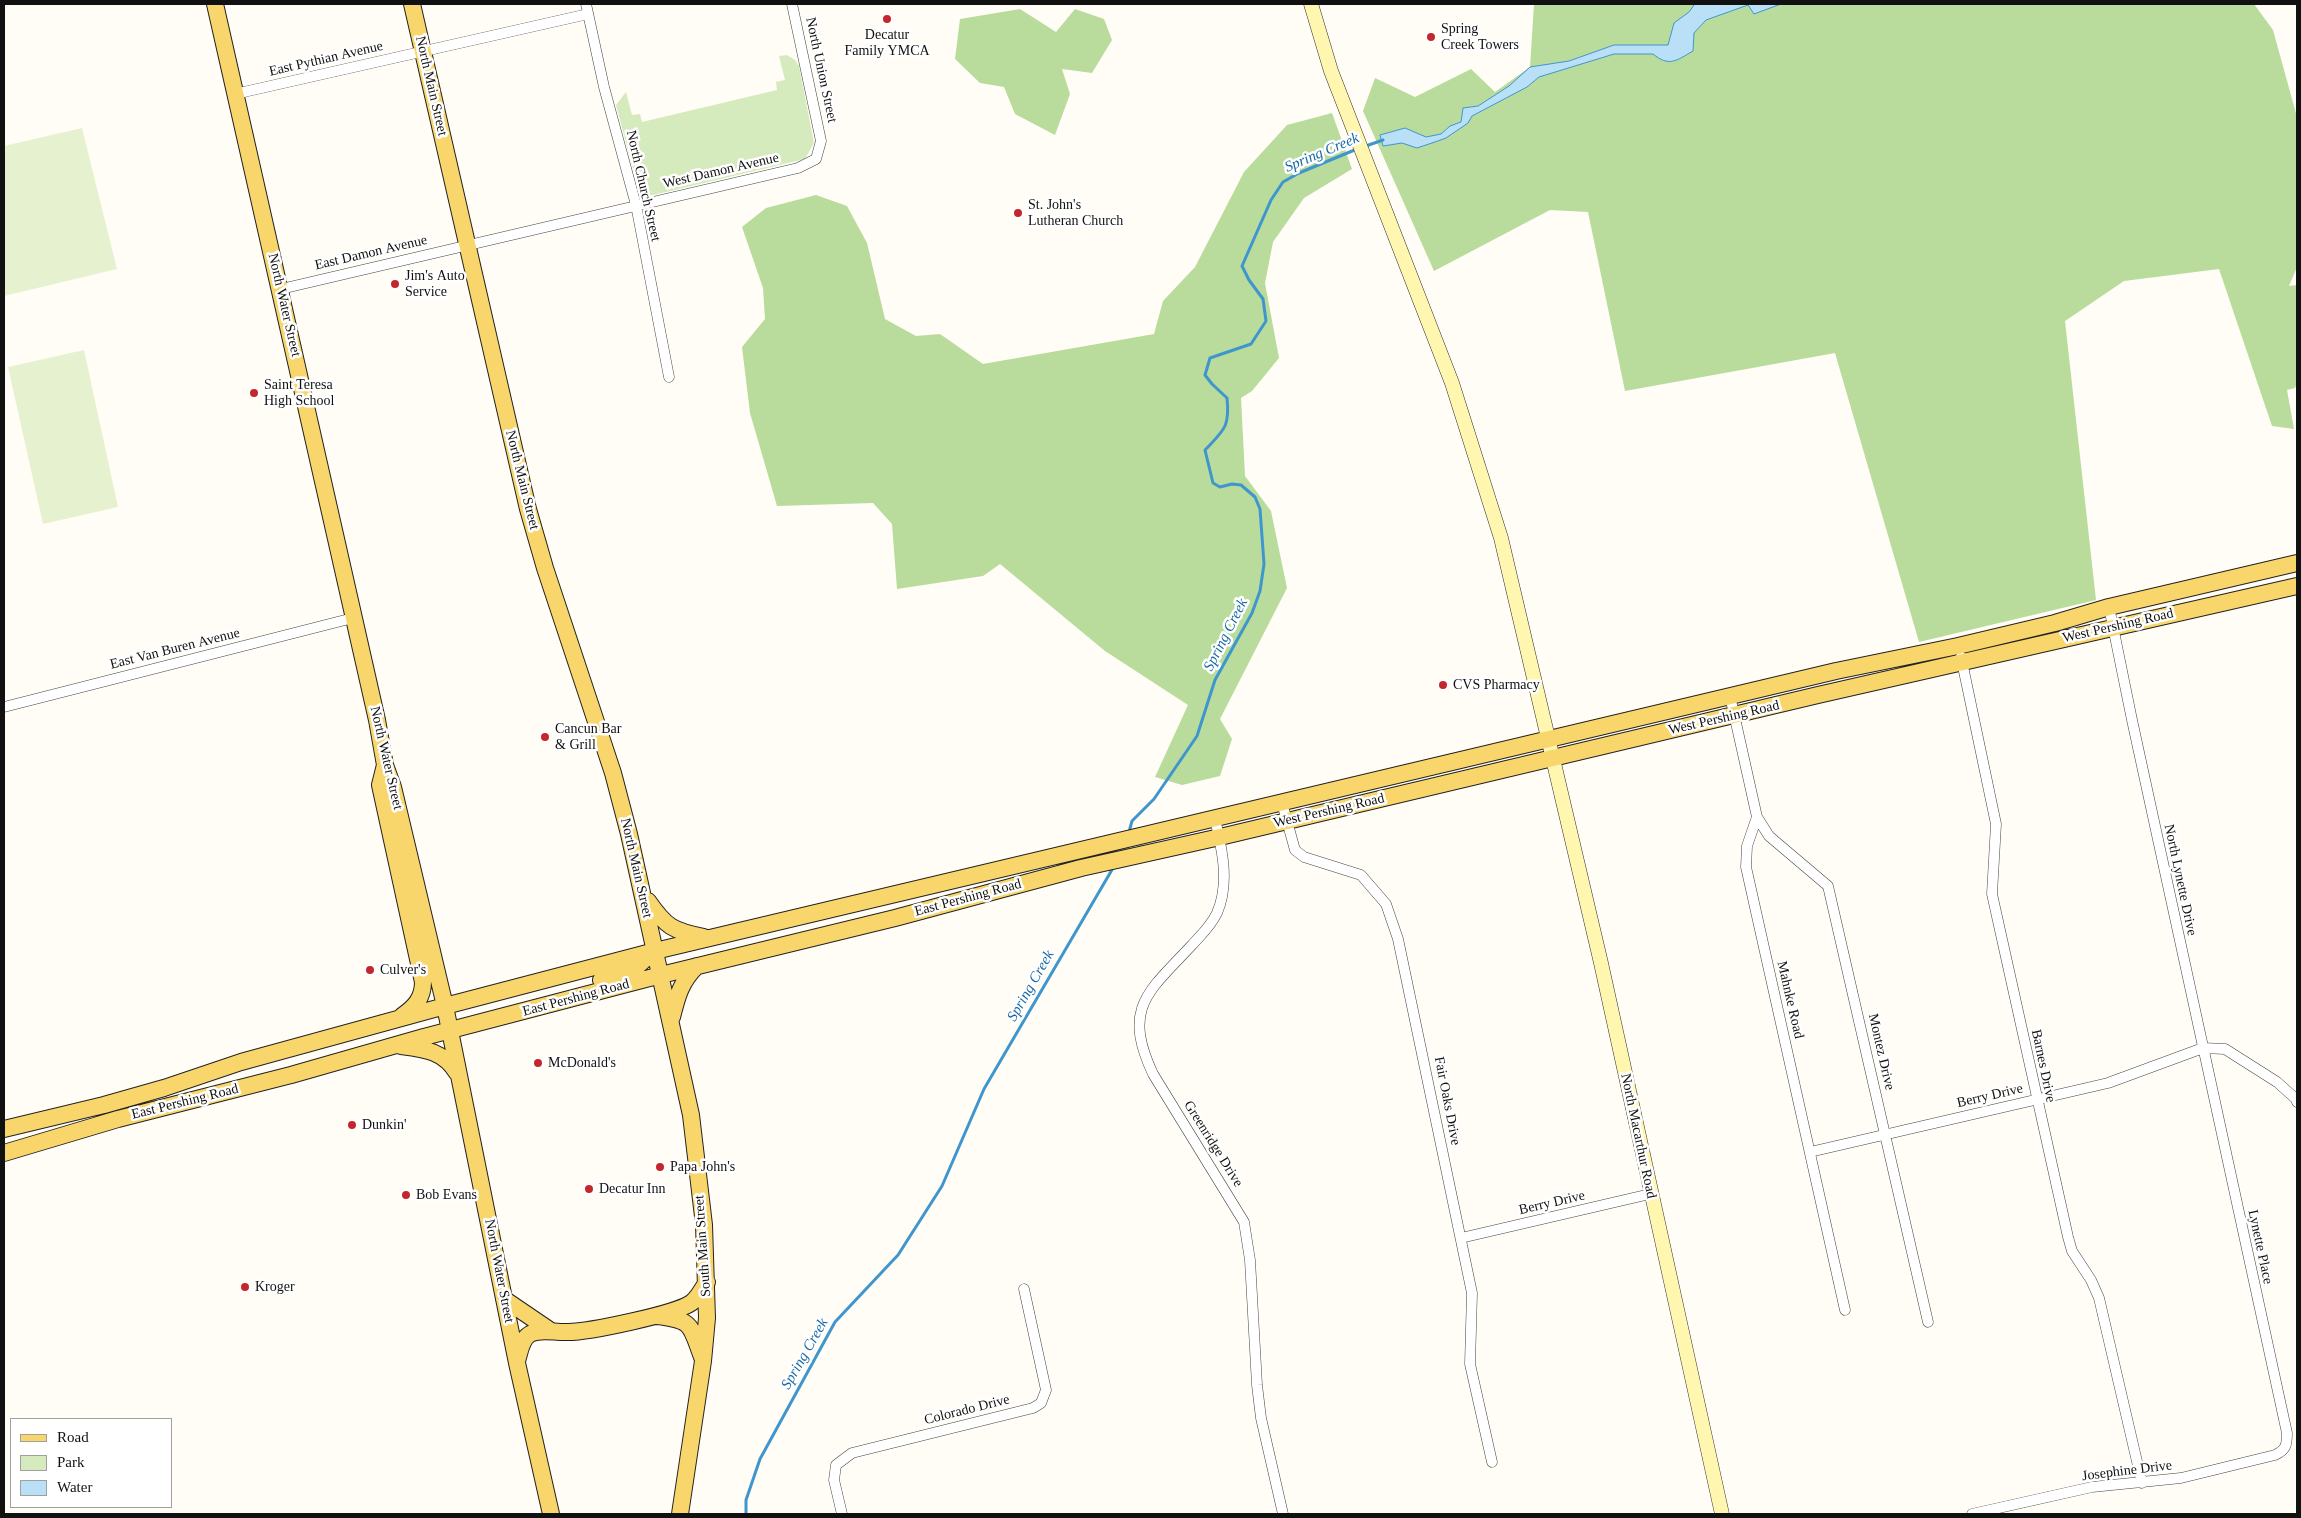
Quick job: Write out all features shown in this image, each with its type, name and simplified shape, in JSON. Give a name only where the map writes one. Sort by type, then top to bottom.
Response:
[{"type":"main road","name":"North Water Street","points":[[215,4],[281,289],[377,720],[385,764],[393,787],[445,1006],[517,1363],[551,1514]]},
{"type":"main road","name":"North Main Street","points":[[412,4],[528,509],[547,573],[613,773],[643,893],[655,951]]},
{"type":"main road","name":"West Pershing Road","points":[[4,1129],[149,1092],[241,1062],[399,1018],[655,951],[1730,696],[1913,654],[1958,646],[2055,623],[2109,607],[2297,563]]},
{"type":"main road","name":"West Pershing Road","points":[[1150,852],[1818,695],[2297,586]]},
{"type":"main road","points":[[1818,695],[1847,682],[1913,661],[1913,654]]},
{"type":"main road","points":[[385,764],[380,785],[423,982],[423,992],[418,1001],[399,1018]]},
{"type":"main road","name":"East Pershing Road","points":[[4,1152],[118,1119],[287,1076],[394,1045],[660,975],[895,918],[946,902],[1150,852]]},
{"type":"main road","points":[[643,893],[660,919],[671,928],[709,938]]},
{"type":"main road","points":[[581,996],[601,980],[634,969],[655,951]]},
{"type":"main road","name":"South Main Street","points":[[655,951],[691,1115],[704,1225],[707,1282],[707,1318],[703,1361],[680,1514]]},
{"type":"main road","points":[[671,1022],[680,988],[686,976],[697,966]]},
{"type":"main road","points":[[394,1045],[438,1053],[451,1063],[460,1077]]},
{"type":"main road","points":[[517,1363],[524,1339],[531,1333],[568,1332],[607,1327],[653,1316],[690,1304],[707,1282]]},
{"type":"main road","points":[[504,1299],[551,1331]]},
{"type":"main road","points":[[653,1316],[675,1318],[685,1322],[692,1330],[703,1361]]},
{"type":"street","name":"North Church Street","points":[[586,4],[636,205],[669,377]]},
{"type":"street","name":"North Union Street","points":[[792,4],[821,141]]},
{"type":"street","name":"North Macarthur Road","points":[[1310,4],[1340,94],[1452,383],[1472,442],[1512,579],[1601,963],[1650,1194],[1722,1514]]},
{"type":"street","name":"East Pythian Avenue","points":[[235,94],[588,14]]},
{"type":"street","name":"West Damon Avenue","points":[[467,244],[798,168],[816,159],[821,141]]},
{"type":"street","name":"East Damon Avenue","points":[[281,289],[467,244]]},
{"type":"street","name":"North Lynette Drive","points":[[2109,607],[2202,1048]]},
{"type":"street","name":"East Van Buren Avenue","points":[[4,707],[353,618]]},
{"type":"street","name":"Barnes Drive","points":[[1958,646],[1996,824],[1992,894],[2037,1099],[2072,1251],[2091,1280],[2104,1314],[2142,1482]]},
{"type":"street","points":[[1730,696],[1757,817]]},
{"type":"street","name":"Fair Oaks Drive","points":[[1282,803],[1295,850],[1304,857],[1361,875],[1386,904],[1398,940],[1419,1031],[1472,1293],[1470,1364],[1492,1462]]},
{"type":"street","name":"Montez Drive","points":[[1757,817],[1768,836],[1828,886],[1928,1322]]},
{"type":"street","name":"Mahnke Road","points":[[1757,817],[1746,846],[1746,867],[1845,1310]]},
{"type":"street","name":"Greenridge Drive","points":[[1215,819],[1220,837],[1225,874],[1218,911],[1211,924],[1159,980],[1147,998],[1140,1011],[1139,1031],[1144,1055],[1153,1074],[1244,1222],[1250,1260],[1257,1385],[1261,1418],[1283,1514]]},
{"type":"street","name":"Berry Drive","points":[[1810,1152],[2108,1082],[2202,1048]]},
{"type":"street","points":[[2202,1048],[2225,1049],[2277,1082],[2297,1100]]},
{"type":"street","name":"Lynette Place","points":[[2202,1048],[2287,1433],[2287,1443],[2283,1451]]},
{"type":"street","name":"Berry Drive","points":[[1460,1238],[1650,1194]]},
{"type":"street","name":"Colorado Drive","points":[[842,1514],[834,1480],[836,1465],[852,1453],[1033,1408],[1041,1402],[1046,1390],[1024,1289]]},
{"type":"street","name":"Josephine Drive","points":[[1972,1514],[2092,1486],[2181,1478],[2283,1451]]},
{"type":"green space","points":[[1534,4],[2254,4],[2273,30],[2297,117],[2297,267],[2289,286],[2297,285],[2297,383],[2295,388],[2287,390],[2294,429],[2272,426],[2219,269],[2124,281],[2065,321],[2096,600],[1919,642],[1835,353],[1625,391],[1588,212],[1550,210],[1434,271],[1363,111],[1375,78],[1415,97],[1471,69],[1495,92],[1530,67]]},
{"type":"green space","points":[[1020,9],[1056,32],[1075,9],[1104,19],[1112,40],[1092,73],[1062,69],[1070,94],[1055,135],[1015,114],[1004,87],[980,83],[955,59],[960,19]]},
{"type":"green space","points":[[787,55],[795,60],[799,66],[814,143],[805,159],[645,197],[640,195],[616,105],[626,92],[632,115],[640,114],[642,122],[777,90],[776,82],[785,80],[779,56]]},
{"type":"green space","points":[[1332,113],[1352,169],[1304,198],[1273,242],[1265,283],[1279,358],[1252,391],[1241,398],[1245,476],[1271,511],[1287,588],[1220,719],[1232,739],[1220,776],[1182,785],[1155,777],[1188,705],[1105,651],[1000,564],[983,576],[897,589],[892,524],[873,503],[777,506],[750,413],[742,347],[765,319],[763,288],[742,227],[766,208],[816,195],[847,206],[867,243],[885,319],[916,336],[940,334],[983,364],[1154,334],[1163,301],[1195,267],[1244,172],[1287,125]]},
{"type":"green space","points":[[82,128],[117,269],[4,296],[4,146]]},
{"type":"green space","points":[[84,350],[118,507],[43,524],[8,367]]},
{"type":"water","name":"Spring Creek","points":[[1695,4],[1781,4],[1754,14],[1748,5],[1706,20],[1694,33],[1693,51],[1677,60],[1664,60],[1653,54],[1614,54],[1539,77],[1527,87],[1472,116],[1468,123],[1446,138],[1417,148],[1402,143],[1383,146],[1380,135],[1405,128],[1426,137],[1441,134],[1450,126],[1461,122],[1463,108],[1478,106],[1509,86],[1530,67],[1569,61],[1614,45],[1668,45],[1674,23],[1689,12]]},
{"type":"waterway","name":"Spring Creek","points":[[1363,147],[1383,140]]},
{"type":"waterway","name":"Spring Creek","points":[[1129,832],[1132,821],[1154,799],[1197,736],[1215,680],[1252,613],[1260,591],[1264,564],[1260,509],[1255,497],[1241,485],[1232,484],[1220,487],[1213,483],[1205,450],[1221,432],[1228,416],[1227,398],[1205,375],[1210,358],[1251,344],[1266,321],[1263,299],[1249,280],[1242,266],[1271,200],[1283,182],[1299,173],[1357,149]]},
{"type":"waterway","name":"Spring Creek","points":[[746,1514],[746,1500],[760,1459],[835,1322],[898,1255],[942,1186],[984,1089],[1113,868]]},
{"type":"place","name":"Decatur Family YMCA","points":[[887,19]]},
{"type":"place","name":"Spring Creek Towers","points":[[1431,37]]},
{"type":"place","name":"St. John's Lutheran Church","points":[[1018,213]]},
{"type":"place","name":"Jim's Auto Service","points":[[395,284]]},
{"type":"place","name":"Saint Teresa High School","points":[[254,393]]},
{"type":"place","name":"CVS Pharmacy","points":[[1443,685]]},
{"type":"place","name":"Cancun Bar & Grill","points":[[545,737]]},
{"type":"place","name":"Culver's","points":[[370,970]]},
{"type":"place","name":"McDonald's","points":[[538,1063]]},
{"type":"place","name":"Dunkin'","points":[[352,1125]]},
{"type":"place","name":"Papa John's","points":[[660,1167]]},
{"type":"place","name":"Decatur Inn","points":[[589,1189]]},
{"type":"place","name":"Bob Evans","points":[[406,1195]]},
{"type":"place","name":"Kroger","points":[[245,1287]]}]
